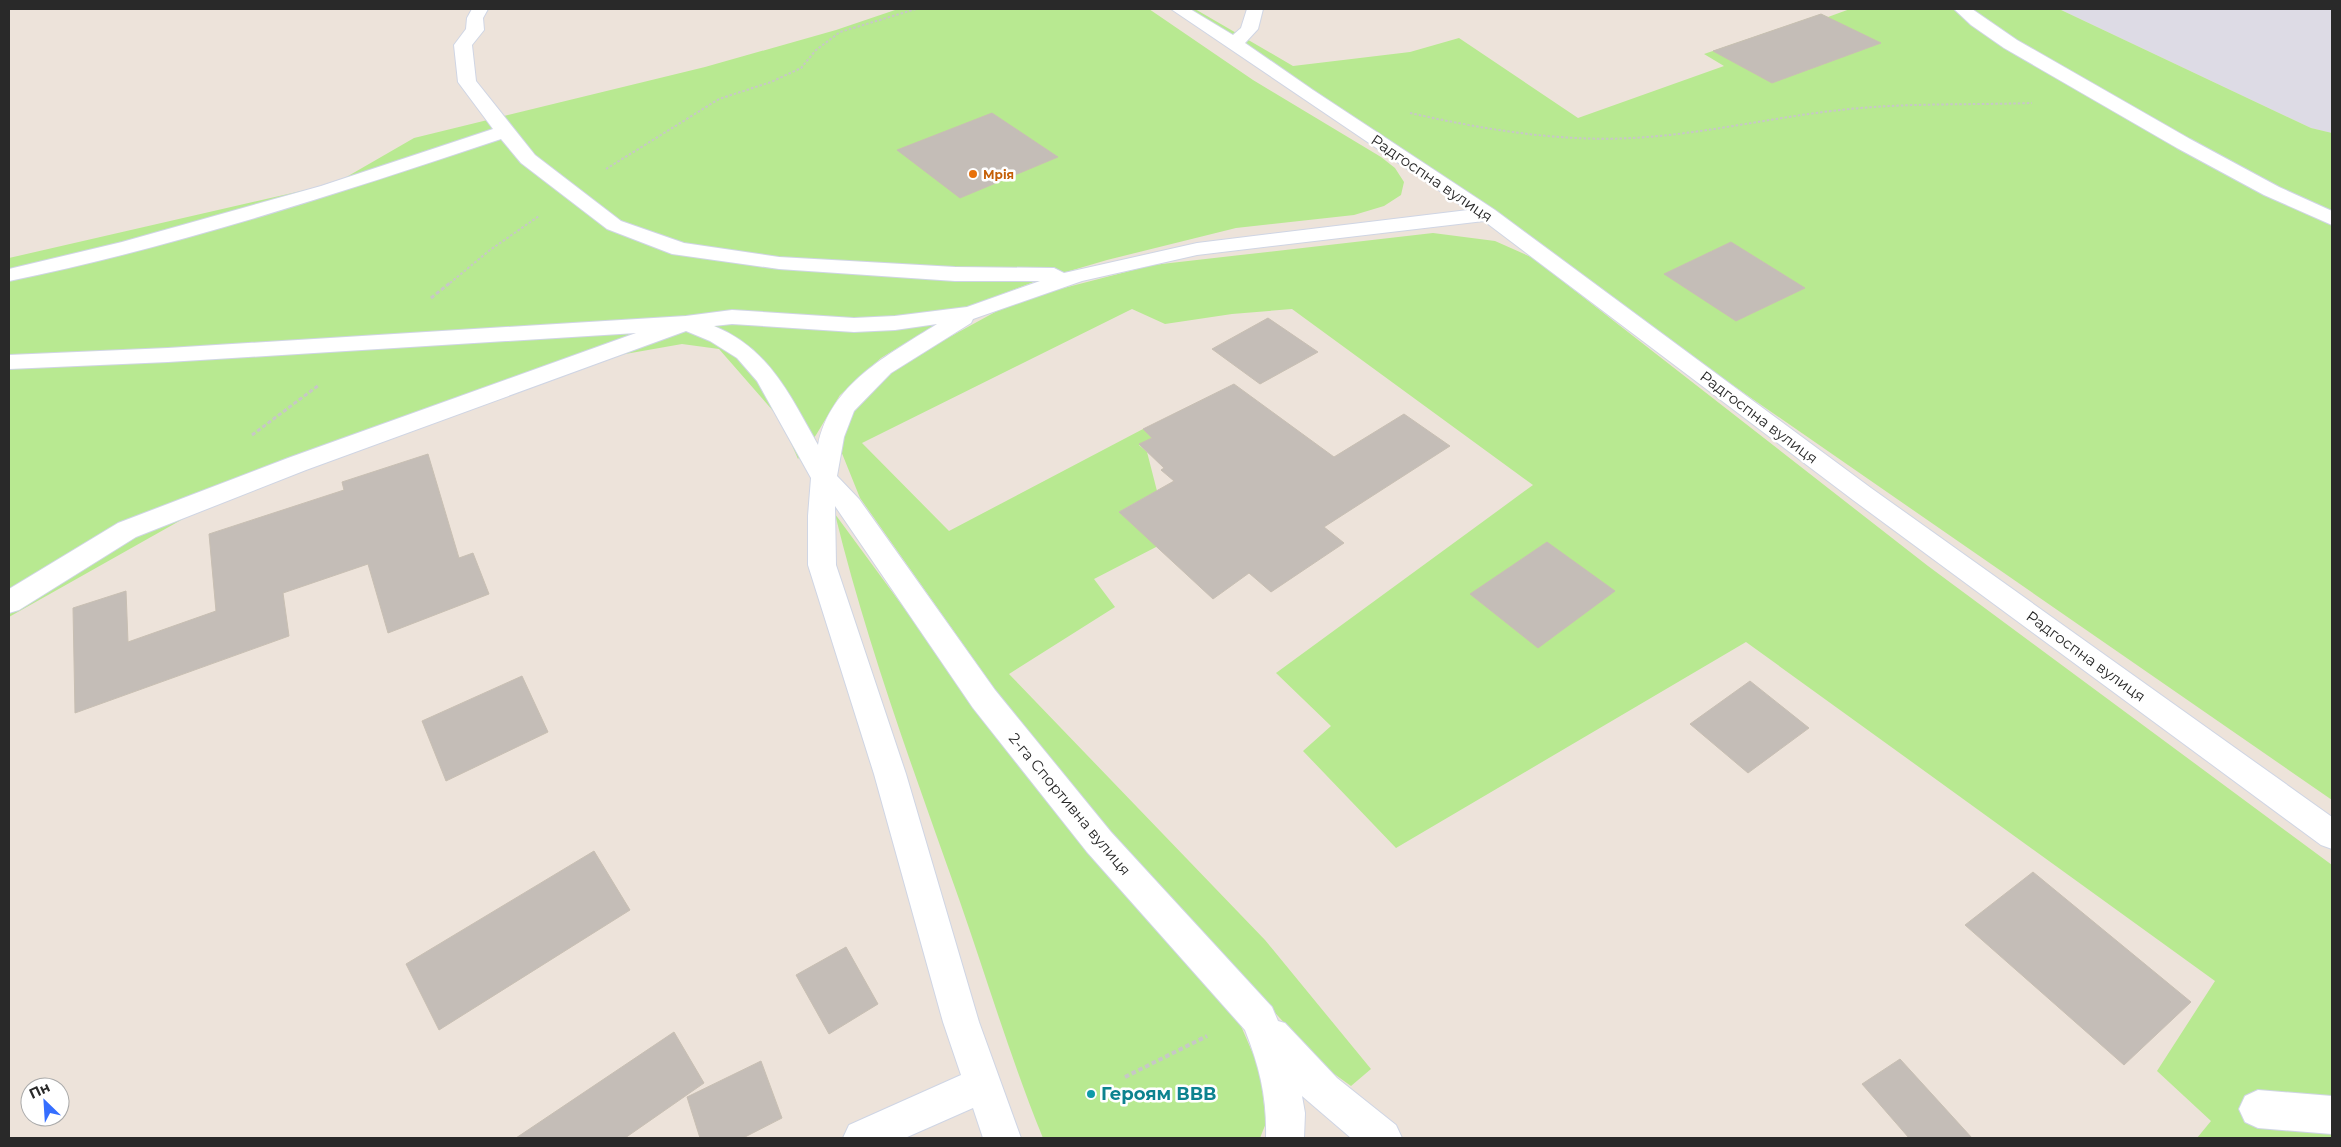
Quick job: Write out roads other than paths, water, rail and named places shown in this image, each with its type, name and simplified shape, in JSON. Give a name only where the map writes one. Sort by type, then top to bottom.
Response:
[{"type":"street","points":[[480,9],[475,18],[475,30],[463,45],[467,82],[528,159],[614,225],[680,249],[779,263],[955,274],[1076,276]]},
{"type":"street","name":"Радгоспна вулиця","points":[[1179,9],[1235,44],[1306,94],[1488,214],[1862,494],[2332,835]]},
{"type":"street","points":[[1235,44],[1249,29],[1255,9]]},
{"type":"street","points":[[1962,9],[1999,36],[2108,99],[2267,189],[2332,219]]},
{"type":"street","points":[[9,275],[127,246],[328,190],[505,131]]},
{"type":"street","points":[[9,362],[168,355],[686,323],[732,317],[854,325],[895,323],[971,313],[1076,276],[1196,249],[1488,214]]},
{"type":"street","points":[[971,313],[883,368],[843,408],[832,437],[824,478],[821,516],[822,565],[848,650],[890,774],[961,1022],[1002,1138]]},
{"type":"street","points":[[9,602],[127,530],[297,464],[686,323]]},
{"type":"street","name":"2-га Спортивна вулиця","points":[[686,323],[718,336],[745,353],[767,377],[824,478],[850,506],[984,698],[1099,842],[1256,1016],[1275,1060],[1282,1089],[1286,1113],[1284,1138]]},
{"type":"street","points":[[1256,1016],[1298,1068],[1358,1121],[1383,1138]]},
{"type":"street","points":[[862,1138],[983,1084]]},
{"type":"street","points":[[2258,1109],[2332,1115]]},
{"type":"place","name":"Мрія","points":[[973,174]]},
{"type":"place","name":"Героям ВВВ","points":[[1091,1094]]}]
